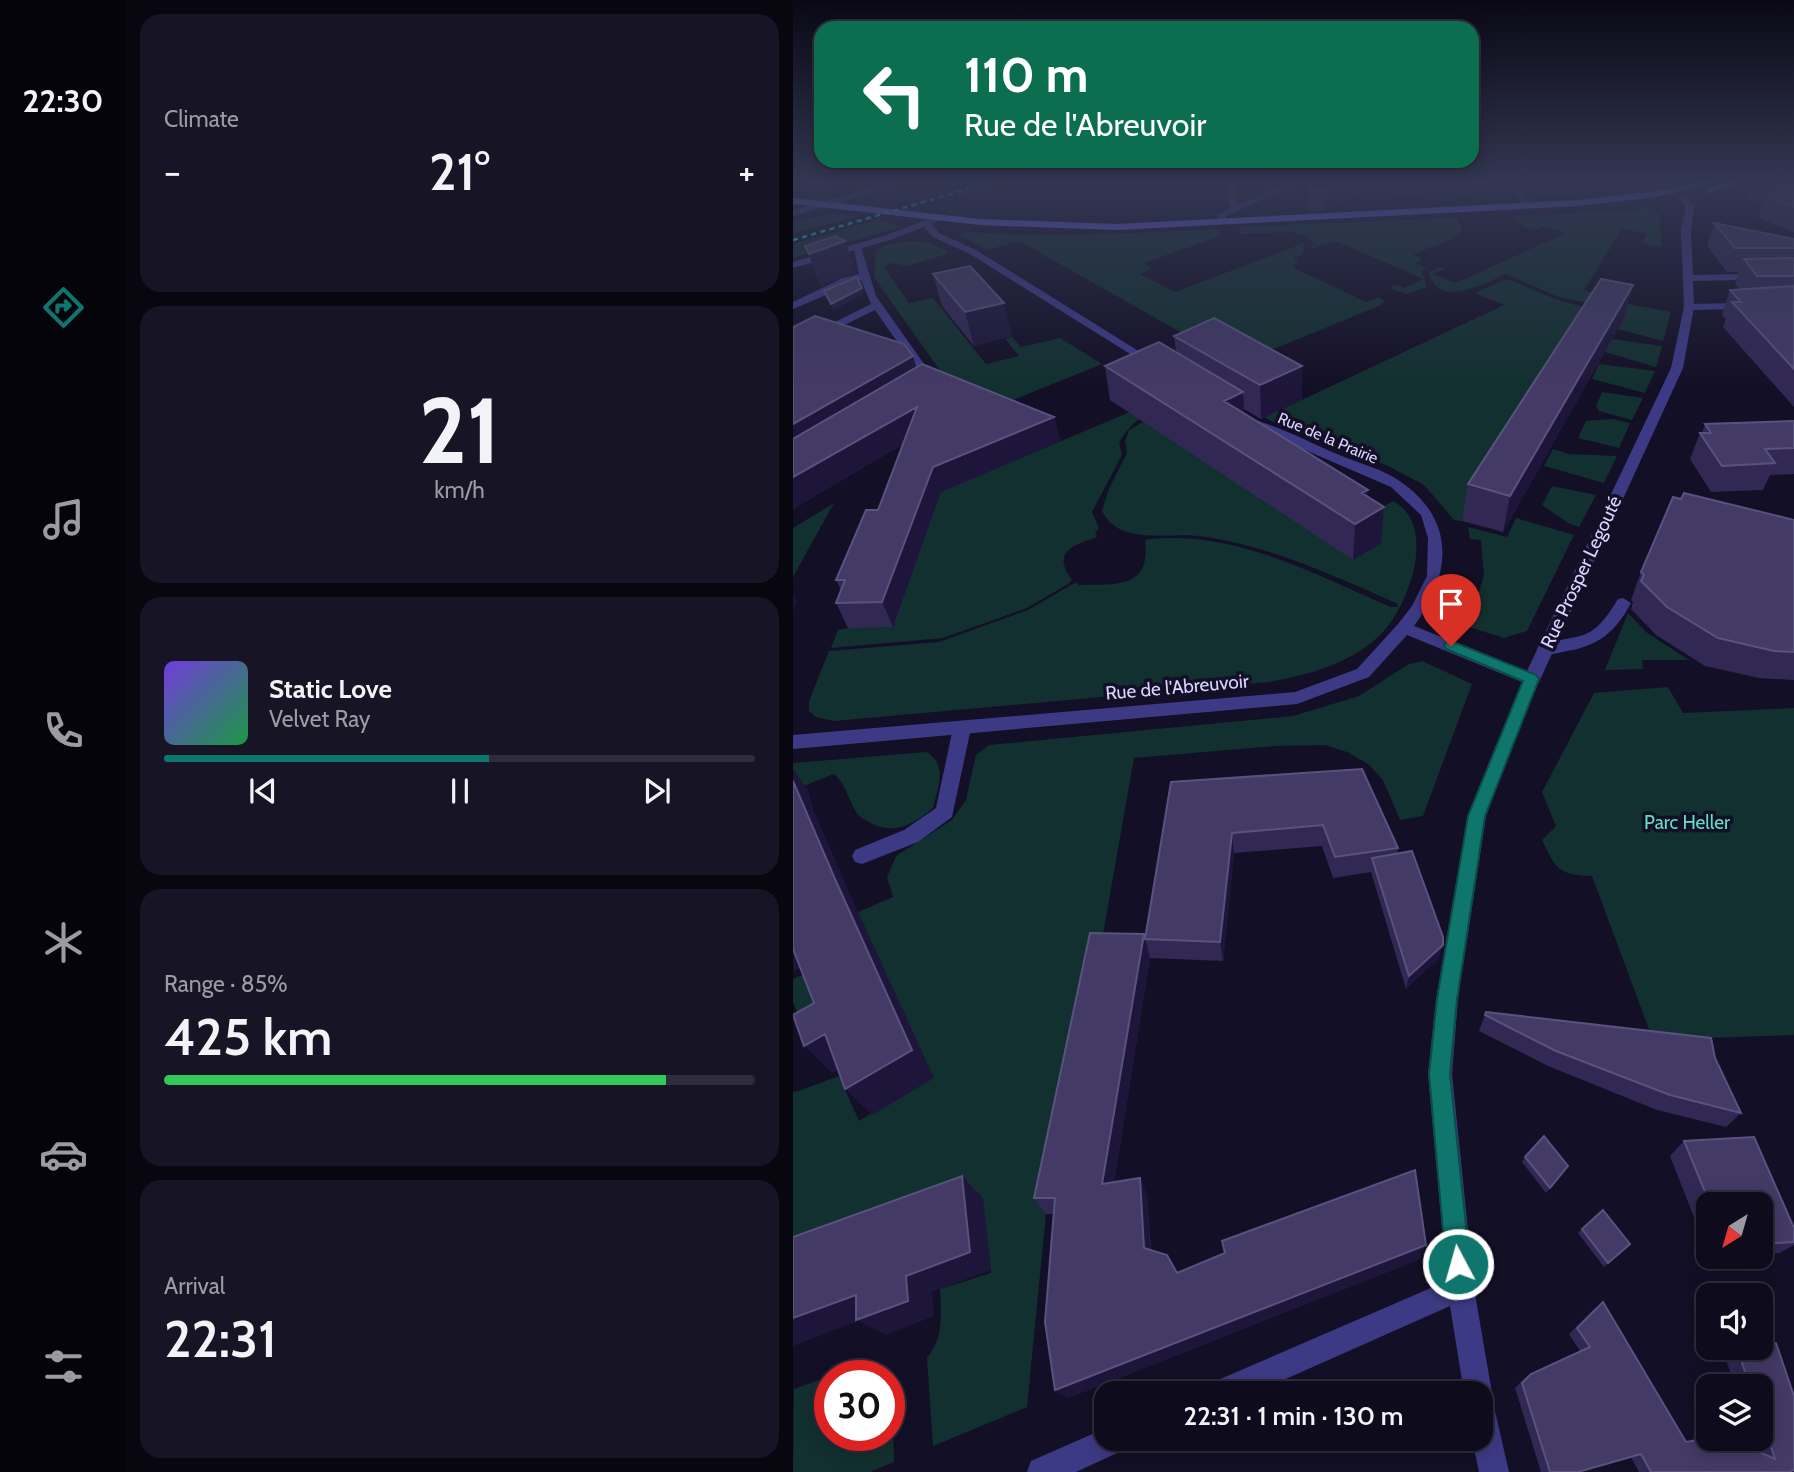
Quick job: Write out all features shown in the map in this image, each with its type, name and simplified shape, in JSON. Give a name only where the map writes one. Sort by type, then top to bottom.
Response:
[{"type":"street","points":[[793,265],[847,250]]},
{"type":"street","points":[[857,250],[871,296],[930,381],[919,388]]},
{"type":"street","points":[[968,250],[1165,371]]},
{"type":"street","name":"Rue Prosper Legouté","points":[[1476,1381],[1461,1288],[1440,1074],[1447,999],[1477,816],[1531,679],[1677,368],[1688,307],[1687,250]]},
{"type":"street","points":[[793,306],[847,279],[865,276]]},
{"type":"street","points":[[1689,278],[1794,276]]},
{"type":"street","points":[[793,347],[877,304]]},
{"type":"street","points":[[1688,307],[1794,305]]},
{"type":"street","name":"Rue de la Prairie","points":[[1243,417],[1396,484],[1427,514],[1435,538],[1434,576],[1419,608],[1404,628]]},
{"type":"street","points":[[1545,649],[1578,645],[1603,634],[1614,623],[1623,603]]},
{"type":"street","points":[[1404,628],[1531,679]]},
{"type":"street","name":"Rue de l'Abreuvoir","points":[[793,742],[1296,698],[1363,673],[1404,628]]},
{"type":"street","points":[[862,856],[911,836],[945,812],[962,728]]},
{"type":"street","points":[[1248,1381],[1461,1288]]},
{"type":"street","points":[[1042,1472],[1094,1449]]},
{"type":"street","points":[[1490,1451],[1494,1472]]},
{"type":"green space","points":[[793,250],[822,250],[793,258]]},
{"type":"green space","points":[[876,250],[948,251],[947,254],[906,266],[892,263],[883,266],[909,303],[933,298],[986,364],[1019,356],[1005,339],[1012,337],[1021,347],[1060,338],[1102,364],[1003,404],[958,396],[874,277]]},
{"type":"green space","points":[[1034,250],[1181,250],[1144,263],[1152,269],[1140,274],[1175,292],[1286,250],[1303,250],[1303,254],[1293,258],[1299,262],[1293,265],[1294,268],[1366,302],[1378,297],[1385,301],[1381,305],[1237,364]]},
{"type":"green space","points":[[1355,250],[1424,250],[1413,254],[1423,259],[1415,263],[1426,268],[1422,271],[1427,287],[1406,294],[1389,288],[1397,285],[1405,288],[1424,279]]},
{"type":"green space","points":[[1529,250],[1609,250],[1584,290],[1609,296],[1609,307],[1558,297],[1506,274],[1463,291],[1451,292],[1441,290],[1429,272],[1440,267],[1445,269],[1433,274],[1456,283]]},
{"type":"green space","points":[[1504,280],[1511,280],[1552,298],[1583,307],[1612,310],[1626,308],[1628,304],[1671,312],[1663,341],[1618,329],[1624,318],[1593,311],[1462,521],[1454,520],[1424,485],[1388,466],[1273,422],[1232,398],[1276,412],[1504,305],[1475,293]]},
{"type":"green space","points":[[1612,339],[1662,346],[1656,367],[1605,352]]},
{"type":"green space","points":[[1599,364],[1655,371],[1645,393],[1592,379]]},
{"type":"green space","points":[[1602,392],[1643,398],[1632,420],[1599,411],[1596,406]]},
{"type":"green space","points":[[1165,397],[1134,424],[1119,442],[1122,455],[1092,512],[1099,528],[1095,533],[1097,537],[1073,547],[1064,556],[1066,570],[1072,580],[1068,584],[1027,608],[943,638],[831,648],[838,630],[849,628],[941,492]]},
{"type":"green space","points":[[1157,414],[1351,559],[1380,544],[1377,511],[1393,501],[1407,513],[1415,529],[1417,548],[1414,569],[1399,609],[1377,638],[1340,662],[1269,682],[834,721],[816,717],[809,711],[809,701],[829,651],[939,642],[1028,610],[1076,582],[1079,585],[1106,584],[1129,580],[1137,576],[1143,568],[1145,540],[1177,538],[1240,547],[1302,568],[1391,607],[1398,607],[1396,603],[1324,572],[1250,546],[1199,536],[1132,533],[1110,522],[1102,511],[1108,491],[1127,453],[1125,441],[1129,430]]},
{"type":"green space","points":[[1612,419],[1630,423],[1619,448],[1578,438],[1586,421]]},
{"type":"green space","points":[[1553,449],[1569,454],[1617,456],[1604,483],[1544,466]]},
{"type":"green space","points":[[1552,486],[1596,495],[1579,527],[1568,523],[1542,505]]},
{"type":"green space","points":[[834,503],[793,577],[793,528]]},
{"type":"green space","points":[[1516,518],[1574,535],[1527,631],[1504,638],[1444,619],[1451,606],[1473,611],[1484,575],[1481,540],[1470,539],[1468,527],[1507,537]]},
{"type":"green space","points":[[1628,613],[1646,632],[1689,660],[1642,660],[1643,669],[1605,670]]},
{"type":"green space","points":[[1422,661],[1472,684],[1423,816],[1400,820],[1383,780],[1368,764],[1347,752],[1325,745],[1274,746],[1134,758],[1099,957],[1046,1214],[1027,1407],[933,1446],[927,1358],[939,1334],[940,1289],[991,1273],[978,1200],[793,1267],[793,1091],[839,1076],[859,1121],[930,1076],[858,912],[893,897],[887,877],[896,856],[952,820],[966,800],[976,755],[989,745],[1293,716],[1359,696],[1409,664]]},
{"type":"green space","name":"Parc Heller","points":[[1668,687],[1683,713],[1794,708],[1794,1035],[1703,1038],[1650,1032],[1592,876],[1572,874],[1559,868],[1542,840],[1556,826],[1542,792],[1594,693]]},
{"type":"green space","points":[[927,752],[938,764],[940,778],[933,808],[903,827],[886,828],[860,817],[834,774],[793,790],[793,763]]},
{"type":"green space","points":[[807,973],[829,1032],[808,1042],[793,1001],[793,979]]},
{"type":"green space","points":[[814,1382],[814,1451],[894,1451],[894,1462],[870,1472],[793,1472],[794,1389]]},
{"type":"building","points":[[1794,258],[1794,276],[1757,276],[1744,259]]},
{"type":"building","points":[[970,266],[1004,303],[965,312],[933,274]]},
{"type":"building","points":[[857,277],[862,288],[831,304],[824,291]]},
{"type":"building","points":[[1601,279],[1633,285],[1510,496],[1468,484]]},
{"type":"building","points":[[1794,286],[1794,369],[1732,302],[1741,302],[1730,290]]},
{"type":"building","points":[[815,316],[904,344],[913,356],[793,424],[793,327]]},
{"type":"building","points":[[1214,318],[1302,366],[1260,385],[1174,336]]},
{"type":"building","points":[[1159,342],[1243,392],[1224,401],[1368,490],[1362,493],[1384,507],[1355,524],[1105,366]]},
{"type":"building","points":[[922,364],[1054,417],[933,467],[882,602],[836,603],[845,580],[836,580],[866,510],[878,510],[917,407],[793,477],[793,439]]},
{"type":"building","points":[[1794,421],[1794,448],[1765,449],[1775,463],[1722,466],[1700,433],[1711,433],[1705,424]]},
{"type":"building","points":[[1684,493],[1794,520],[1794,652],[1774,651],[1718,638],[1667,607],[1641,581],[1644,575],[1641,572],[1673,497],[1681,499]]},
{"type":"building","points":[[1362,769],[1398,848],[1335,857],[1323,825],[1232,833],[1220,942],[1145,939],[1171,782]]},
{"type":"building","points":[[793,781],[912,1050],[845,1089],[825,1034],[804,1046],[793,1015],[814,1003],[793,949]]},
{"type":"building","points":[[1412,851],[1443,937],[1443,945],[1409,976],[1372,858]]},
{"type":"building","points":[[1090,933],[1144,934],[1102,1184],[1140,1178],[1144,1248],[1167,1255],[1177,1273],[1225,1253],[1222,1241],[1415,1170],[1426,1245],[1055,1390],[1045,1322],[1055,1198],[1034,1198]]},
{"type":"building","points":[[1486,1012],[1711,1038],[1715,1058],[1741,1113],[1670,1095],[1556,1051],[1485,1015]]},
{"type":"building","points":[[1544,1136],[1568,1166],[1550,1188],[1525,1157]]},
{"type":"building","points":[[1754,1137],[1794,1228],[1794,1242],[1773,1243],[1773,1192],[1705,1192],[1684,1141]]},
{"type":"building","points":[[962,1176],[970,1252],[906,1276],[908,1301],[856,1320],[856,1295],[793,1318],[793,1237]]},
{"type":"building","points":[[1603,1210],[1630,1244],[1608,1263],[1582,1229]]},
{"type":"building","points":[[1603,1302],[1686,1442],[1696,1440],[1696,1451],[1757,1451],[1775,1459],[1772,1451],[1773,1374],[1746,1374],[1741,1360],[1773,1360],[1773,1342],[1776,1343],[1794,1396],[1794,1470],[1651,1472],[1641,1454],[1578,1472],[1550,1472],[1522,1383],[1531,1374],[1590,1347],[1577,1328]]},
{"type":"route","points":[[1451,646],[1531,679],[1477,816],[1447,999],[1440,1074],[1458,1264]]}]
